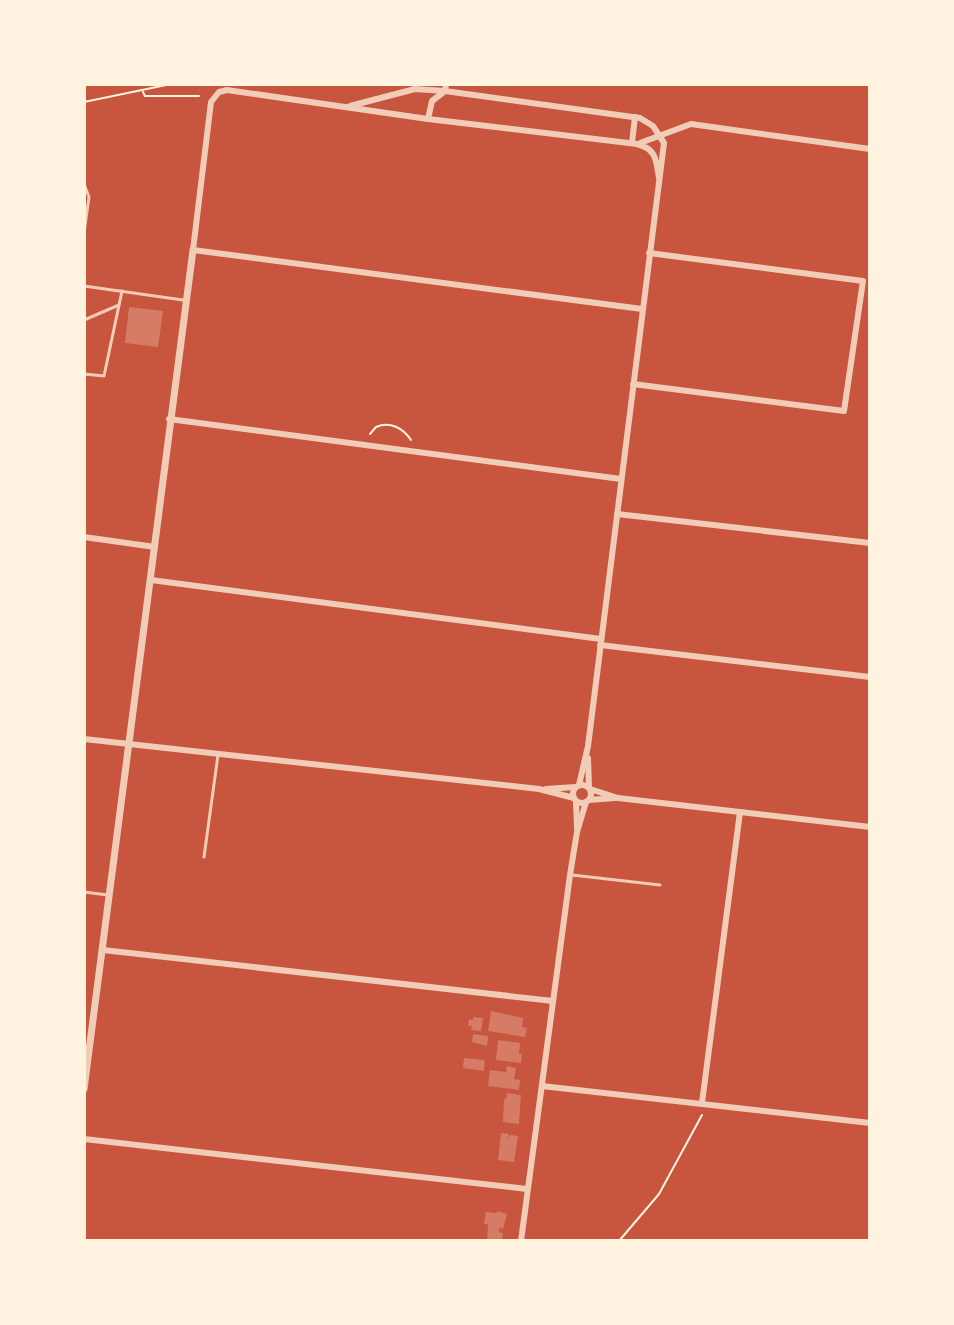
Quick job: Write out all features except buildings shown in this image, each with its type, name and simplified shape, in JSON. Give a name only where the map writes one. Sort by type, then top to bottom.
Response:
[{"type":"street","points":[[346,107],[415,89],[446,88],[635,117],[653,126],[662,137],[665,152],[649,253],[588,746],[575,799],[577,832]]},
{"type":"street","points":[[428,119],[432,101],[446,88]]},
{"type":"street","points":[[84,1089],[151,580],[169,419],[214,97],[227,90],[634,144],[648,147],[653,152],[659,178]]},
{"type":"street","points":[[634,144],[635,117]]},
{"type":"street","points":[[634,144],[662,137],[677,127],[691,124],[870,149]]},
{"type":"street","points":[[193,250],[642,309]]},
{"type":"street","points":[[633,384],[844,411],[863,281],[649,253]]},
{"type":"street","points":[[169,419],[621,479]]},
{"type":"street","points":[[617,514],[870,543]]},
{"type":"street","points":[[84,537],[155,547]]},
{"type":"street","points":[[151,580],[870,677]]},
{"type":"street","points":[[84,739],[539,789],[588,801],[618,798],[870,827]]},
{"type":"street","points":[[521,1241],[570,875],[577,832],[590,788],[588,746]]},
{"type":"street","points":[[539,789],[577,786],[618,798]]},
{"type":"street","points":[[702,1103],[740,812]]},
{"type":"street","points":[[103,950],[553,1001]]},
{"type":"street","points":[[542,1086],[870,1123]]},
{"type":"street","points":[[84,1139],[527,1189]]},
{"type":"lane","points":[[84,184],[89,197],[84,233]]},
{"type":"lane","points":[[84,286],[186,300]]},
{"type":"lane","points":[[84,374],[104,376],[122,291]]},
{"type":"lane","points":[[84,320],[119,305]]},
{"type":"lane","points":[[204,857],[218,755]]},
{"type":"lane","points":[[570,875],[660,885]]},
{"type":"lane","points":[[84,892],[110,895]]},
{"type":"path","points":[[84,102],[171,84]]},
{"type":"path","points":[[143,90],[145,96],[199,96]]},
{"type":"path","points":[[370,434],[376,427],[391,425],[405,432],[411,440]]},
{"type":"path","points":[[619,1241],[659,1194],[693,1128],[711,1105]]}]
